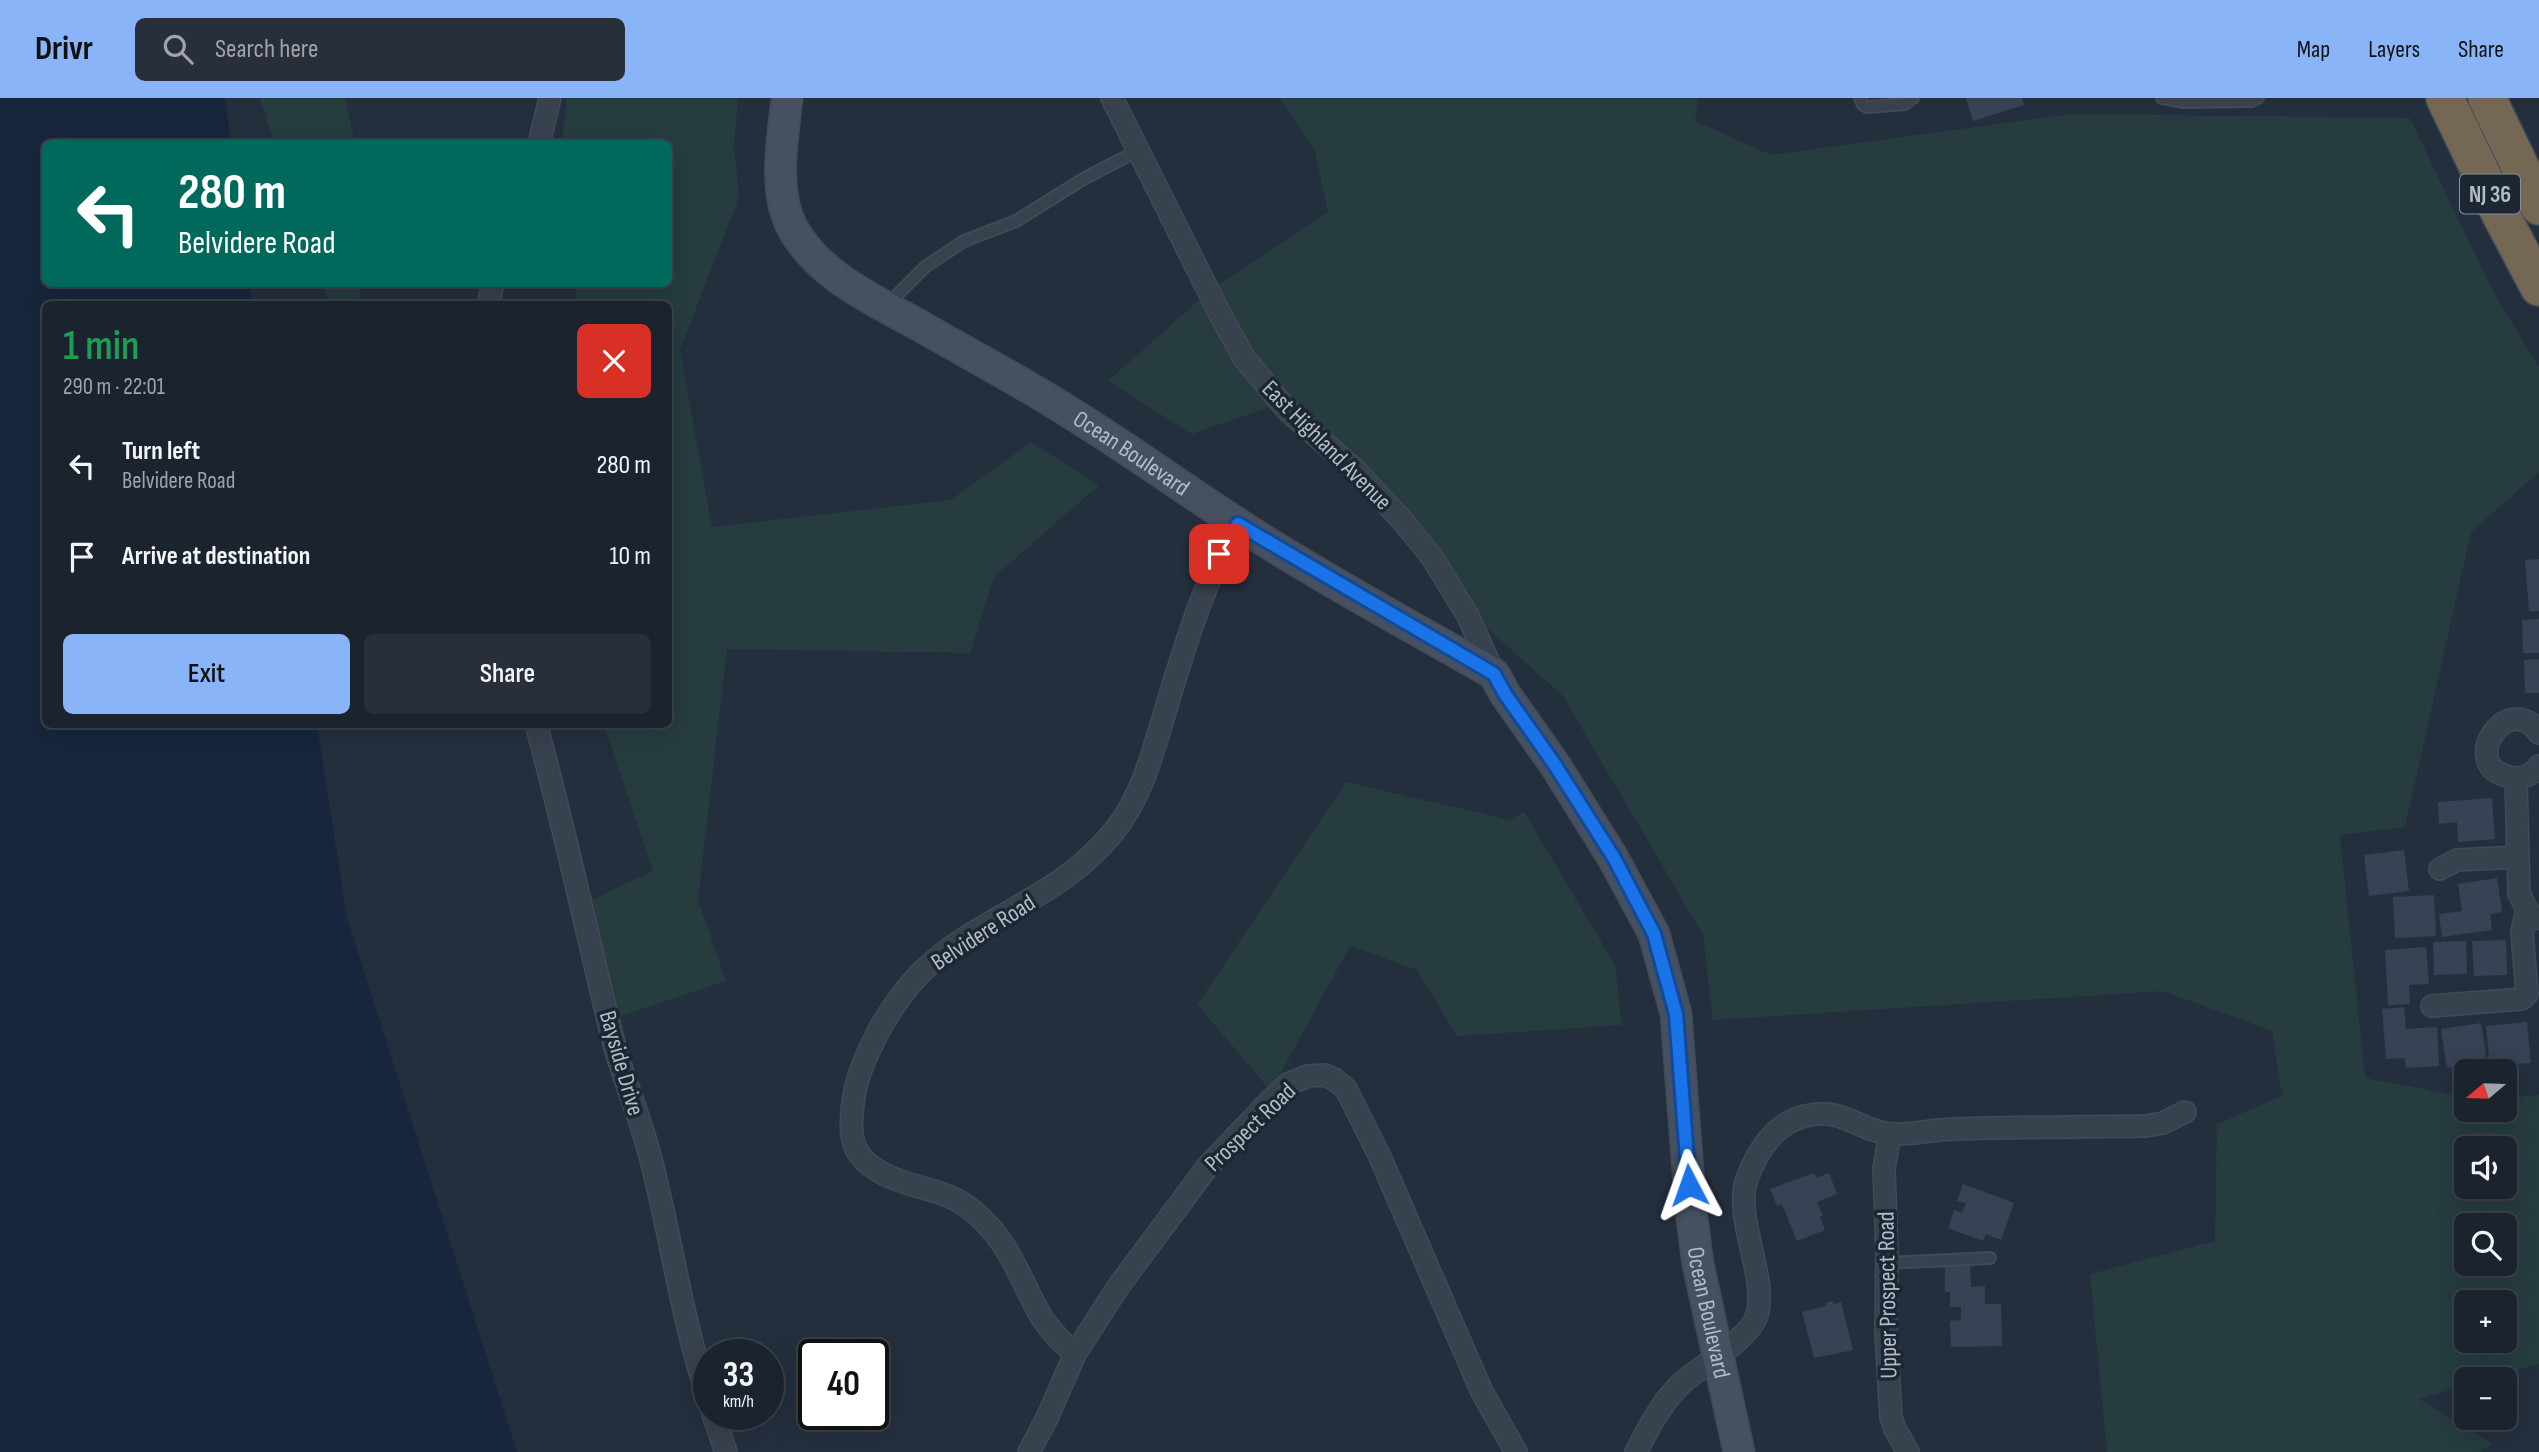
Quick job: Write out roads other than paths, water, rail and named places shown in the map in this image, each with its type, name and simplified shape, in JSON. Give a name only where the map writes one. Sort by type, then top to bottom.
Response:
[{"type":"highway","name":"NJ 36","points":[[2445,98],[2495,204],[2539,287]]},
{"type":"highway","name":"NJ 36","points":[[2487,98],[2539,206]]},
{"type":"street","points":[[540,140],[550,98]]},
{"type":"street","name":"Ocean Boulevard","points":[[787,98],[782,141],[784,204],[793,228],[811,254],[824,266],[885,307],[1069,411],[1238,524],[1494,674],[1614,858],[1654,934],[1676,1014],[1691,1211],[1698,1264],[1739,1452]]},
{"type":"street","name":"East Highland Avenue","points":[[1112,98],[1244,358],[1287,410],[1356,471],[1432,557],[1468,616],[1494,674]]},
{"type":"street","name":"Belvidere Road","points":[[1074,1354],[1043,1319],[1000,1239],[985,1222],[958,1200],[891,1178],[863,1160],[853,1142],[851,1123],[855,1089],[866,1056],[890,1012],[916,977],[963,939],[1064,880],[1086,862],[1117,828],[1147,771],[1191,626],[1219,554],[1238,524]]},
{"type":"street","points":[[2538,729],[2526,722],[2515,720],[2504,723],[2495,729],[2488,739],[2486,750],[2495,771],[2505,776],[2516,779],[2527,776],[2539,766]]},
{"type":"street","name":"Bayside Drive","points":[[537,728],[564,825],[614,1043],[649,1152],[693,1348]]},
{"type":"street","points":[[2432,1006],[2522,999],[2527,994],[2522,932],[2533,916],[2519,893],[2516,779]]},
{"type":"street","points":[[2440,869],[2457,860],[2518,857]]},
{"type":"street","name":"Prospect Road","points":[[1029,1452],[1047,1418],[1074,1354],[1118,1287],[1222,1149],[1288,1084],[1308,1076],[1324,1075],[1346,1089],[1380,1157],[1482,1392],[1516,1452]]},
{"type":"street","points":[[1636,1452],[1660,1407],[1683,1382],[1750,1328],[1756,1316],[1758,1298],[1744,1201],[1745,1182],[1759,1150],[1781,1128],[1806,1116],[1826,1114],[1843,1116],[1890,1134],[1952,1129],[2146,1126],[2163,1123],[2185,1112]]},
{"type":"street","name":"Upper Prospect Road","points":[[1890,1134],[1884,1168],[1886,1332],[1891,1417],[1908,1452]]},
{"type":"street","points":[[718,1430],[726,1452]]},
{"type":"lane","points":[[1860,98],[1867,107],[1905,104],[1913,98]]},
{"type":"lane","points":[[2162,98],[2184,102],[2250,101],[2258,98]]},
{"type":"lane","points":[[885,307],[925,267],[964,241],[1016,220],[1139,149]]},
{"type":"lane","points":[[1887,1263],[1990,1258]]},
{"type":"water","points":[[0,98],[225,98],[231,140],[42,140],[42,287],[249,287],[252,301],[42,301],[42,728],[317,728],[347,918],[517,1452],[0,1452]]}]
